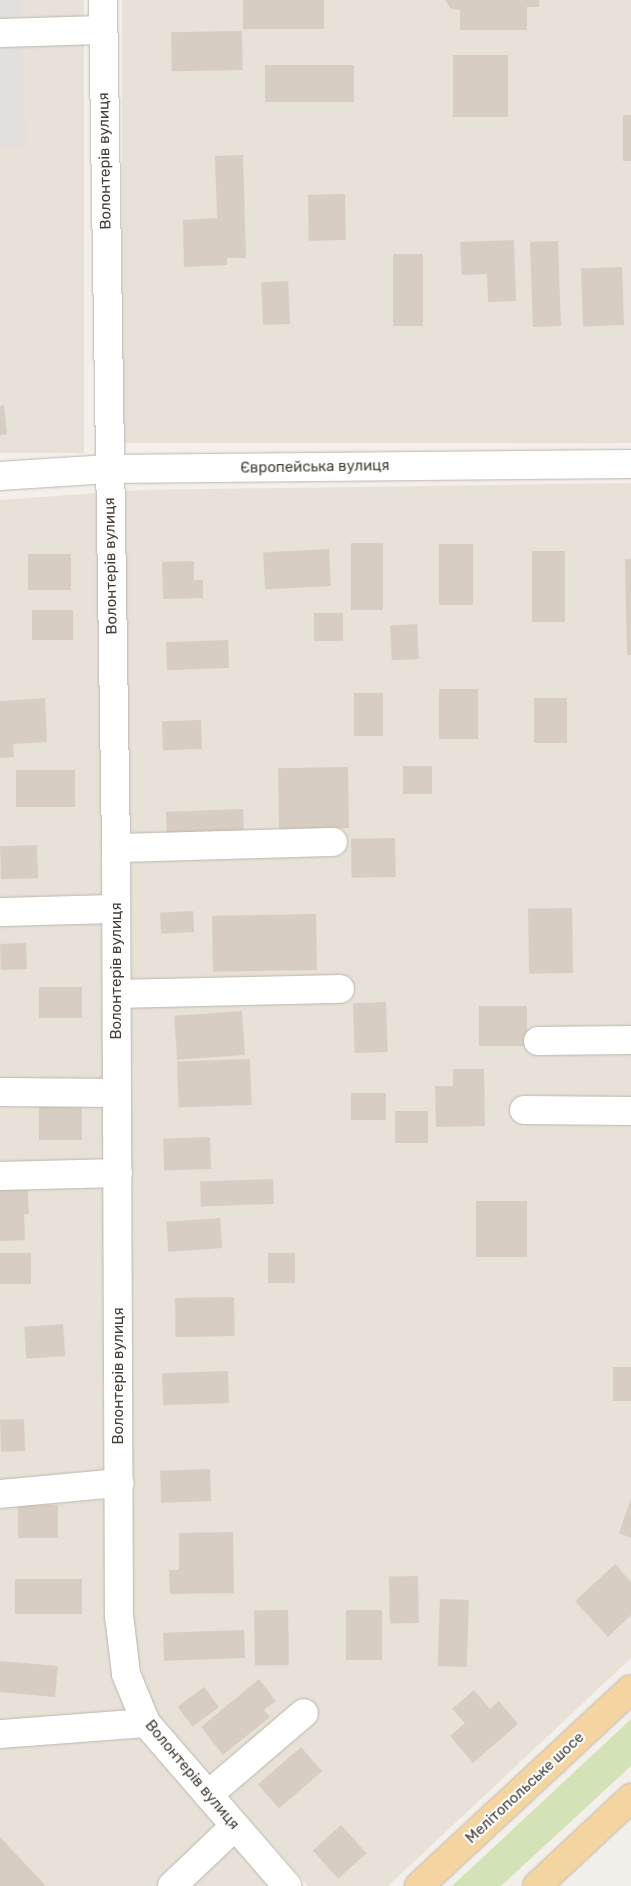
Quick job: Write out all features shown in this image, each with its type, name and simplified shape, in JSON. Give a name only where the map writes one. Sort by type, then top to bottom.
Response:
[{"type":"main road","name":"Мелітопольське шосе","points":[[419,1886],[631,1689]]},
{"type":"main road","points":[[537,1886],[631,1798]]},
{"type":"street","name":"Волонтерів вулиця","points":[[103,0],[116,848],[119,1615],[126,1674],[146,1723],[287,1886]]},
{"type":"street","points":[[0,33],[103,30]]},
{"type":"street","name":"Європейська вулиця","points":[[0,476],[109,469],[631,464]]},
{"type":"street","points":[[116,848],[333,842]]},
{"type":"street","points":[[0,912],[116,909]]},
{"type":"street","points":[[117,994],[340,989]]},
{"type":"street","points":[[538,1041],[631,1040]]},
{"type":"street","points":[[0,1092],[117,1093]]},
{"type":"street","points":[[524,1110],[631,1111]]},
{"type":"street","points":[[0,1176],[118,1173]]},
{"type":"street","points":[[0,1494],[119,1484]]},
{"type":"street","points":[[208,1795],[304,1713]]},
{"type":"street","points":[[0,1734],[146,1723]]},
{"type":"street","points":[[172,1886],[235,1826]]},
{"type":"shaded area","points":[[0,0],[84,0],[84,453],[0,453]]},
{"type":"shaded area","points":[[0,0],[21,0],[26,146],[0,146]]},
{"type":"shaded area","points":[[122,0],[631,0],[631,443],[122,443]]},
{"type":"shaded area","points":[[631,483],[631,1658],[388,1886],[308,1886],[157,1716],[0,1728],[0,500],[141,490]]},
{"type":"shaded area","points":[[136,1731],[272,1886],[0,1886],[0,1741]]},
{"type":"green space","points":[[631,1719],[631,1766],[501,1886],[452,1886]]},
{"type":"building","points":[[243,0],[324,0],[324,29],[243,29]]},
{"type":"building","points":[[445,0],[539,0],[539,7],[527,7],[527,30],[460,30],[460,10],[450,8]]},
{"type":"building","points":[[242,31],[243,70],[172,71],[171,32]]},
{"type":"building","points":[[453,55],[508,55],[508,117],[453,117]]},
{"type":"building","points":[[265,65],[354,65],[354,102],[265,102]]},
{"type":"building","points":[[623,115],[631,115],[631,161],[623,161]]},
{"type":"building","points":[[243,155],[246,258],[227,258],[227,265],[184,267],[183,220],[217,218],[215,156]]},
{"type":"building","points":[[345,194],[346,240],[309,241],[308,195]]},
{"type":"building","points":[[514,240],[516,301],[488,302],[487,274],[462,275],[460,242]]},
{"type":"building","points":[[558,241],[561,326],[533,327],[530,242]]},
{"type":"building","points":[[393,254],[423,254],[423,326],[393,326]]},
{"type":"building","points":[[622,267],[624,325],[583,326],[581,268]]},
{"type":"building","points":[[288,281],[290,324],[263,325],[261,282]]},
{"type":"building","points":[[4,405],[7,434],[0,435],[0,406]]},
{"type":"building","points":[[351,543],[383,543],[383,610],[351,610]]},
{"type":"building","points":[[439,544],[473,544],[473,605],[439,605]]},
{"type":"building","points":[[329,549],[331,586],[265,589],[263,552]]},
{"type":"building","points":[[532,551],[565,551],[565,622],[532,622]]},
{"type":"building","points":[[28,554],[71,554],[71,590],[28,590]]},
{"type":"building","points":[[625,559],[631,559],[631,655],[627,655]]},
{"type":"building","points":[[194,561],[194,580],[203,580],[203,598],[163,599],[162,562]]},
{"type":"building","points":[[32,610],[73,610],[73,640],[32,640]]},
{"type":"building","points":[[314,613],[343,613],[343,641],[314,641]]},
{"type":"building","points":[[417,624],[419,659],[392,660],[390,625]]},
{"type":"building","points":[[228,640],[229,668],[167,670],[166,642]]},
{"type":"building","points":[[439,689],[478,689],[478,739],[439,739]]},
{"type":"building","points":[[354,693],[383,693],[383,736],[354,736]]},
{"type":"building","points":[[45,698],[47,742],[13,744],[14,757],[0,758],[0,701]]},
{"type":"building","points":[[534,698],[567,698],[567,743],[534,743]]},
{"type":"building","points":[[201,720],[202,749],[163,750],[162,721]]},
{"type":"building","points":[[403,766],[432,766],[432,794],[403,794]]},
{"type":"building","points":[[348,767],[349,828],[279,829],[278,768]]},
{"type":"building","points":[[16,770],[75,770],[75,807],[16,807]]},
{"type":"building","points":[[243,809],[244,836],[167,839],[166,812]]},
{"type":"building","points":[[395,838],[396,877],[352,878],[351,839]]},
{"type":"building","points":[[37,845],[38,878],[1,879],[0,846]]},
{"type":"building","points":[[572,908],[573,973],[529,974],[528,909]]},
{"type":"building","points":[[193,911],[194,932],[161,934],[160,913]]},
{"type":"building","points":[[316,914],[317,970],[213,972],[212,916]]},
{"type":"building","points":[[26,943],[27,969],[1,970],[0,944]]},
{"type":"building","points":[[39,987],[82,987],[82,1018],[39,1018]]},
{"type":"building","points":[[386,1002],[388,1052],[355,1053],[353,1003]]},
{"type":"building","points":[[479,1006],[527,1006],[527,1046],[479,1046]]},
{"type":"building","points":[[242,1011],[245,1055],[177,1060],[174,1016]]},
{"type":"building","points":[[250,1059],[252,1105],[179,1108],[177,1062]]},
{"type":"building","points":[[453,1069],[484,1069],[485,1126],[436,1127],[435,1086],[453,1086]]},
{"type":"building","points":[[351,1093],[386,1093],[386,1120],[351,1120]]},
{"type":"building","points":[[39,1105],[82,1105],[82,1140],[39,1140]]},
{"type":"building","points":[[395,1111],[428,1111],[428,1143],[395,1143]]},
{"type":"building","points":[[210,1137],[211,1169],[164,1171],[163,1139]]},
{"type":"building","points":[[273,1179],[274,1204],[201,1207],[200,1182]]},
{"type":"building","points":[[27,1182],[29,1214],[24,1214],[25,1240],[0,1241],[0,1183]]},
{"type":"building","points":[[476,1201],[527,1201],[527,1257],[476,1257]]},
{"type":"building","points":[[220,1218],[222,1248],[168,1252],[166,1222]]},
{"type":"building","points":[[0,1253],[31,1253],[31,1284],[0,1284]]},
{"type":"building","points":[[268,1253],[295,1253],[295,1283],[268,1283]]},
{"type":"building","points":[[234,1297],[235,1336],[176,1337],[175,1298]]},
{"type":"building","points":[[63,1324],[65,1356],[26,1359],[24,1327]]},
{"type":"building","points":[[613,1367],[631,1367],[631,1401],[613,1401]]},
{"type":"building","points":[[228,1371],[229,1403],[163,1405],[162,1373]]},
{"type":"building","points":[[24,1419],[25,1451],[1,1452],[0,1420]]},
{"type":"building","points":[[210,1469],[211,1501],[161,1503],[160,1471]]},
{"type":"building","points":[[631,1498],[631,1538],[619,1533]]},
{"type":"building","points":[[18,1505],[58,1505],[58,1538],[18,1538]]},
{"type":"building","points":[[233,1532],[234,1593],[170,1594],[169,1570],[179,1570],[179,1533]]},
{"type":"building","points":[[615,1564],[631,1582],[631,1615],[608,1637],[575,1601]]},
{"type":"building","points":[[418,1576],[419,1623],[390,1623],[389,1577]]},
{"type":"building","points":[[15,1579],[82,1579],[82,1614],[15,1614]]},
{"type":"building","points":[[440,1599],[469,1600],[467,1667],[438,1666]]},
{"type":"building","points":[[288,1610],[289,1665],[255,1666],[254,1611]]},
{"type":"building","points":[[346,1610],[382,1610],[382,1660],[346,1660]]},
{"type":"building","points":[[244,1630],[245,1658],[164,1661],[163,1633]]},
{"type":"building","points":[[0,1661],[58,1666],[55,1697],[0,1692]]},
{"type":"building","points":[[259,1679],[276,1701],[264,1710],[270,1717],[223,1755],[201,1727]]},
{"type":"building","points":[[204,1687],[219,1707],[193,1727],[178,1707]]},
{"type":"building","points":[[474,1690],[490,1709],[499,1701],[518,1724],[473,1763],[450,1736],[465,1723],[452,1709]]},
{"type":"building","points":[[301,1747],[322,1771],[279,1809],[258,1784]]},
{"type":"building","points":[[341,1825],[366,1853],[338,1879],[313,1850]]},
{"type":"building","points":[[0,1837],[46,1886],[0,1886]]}]
